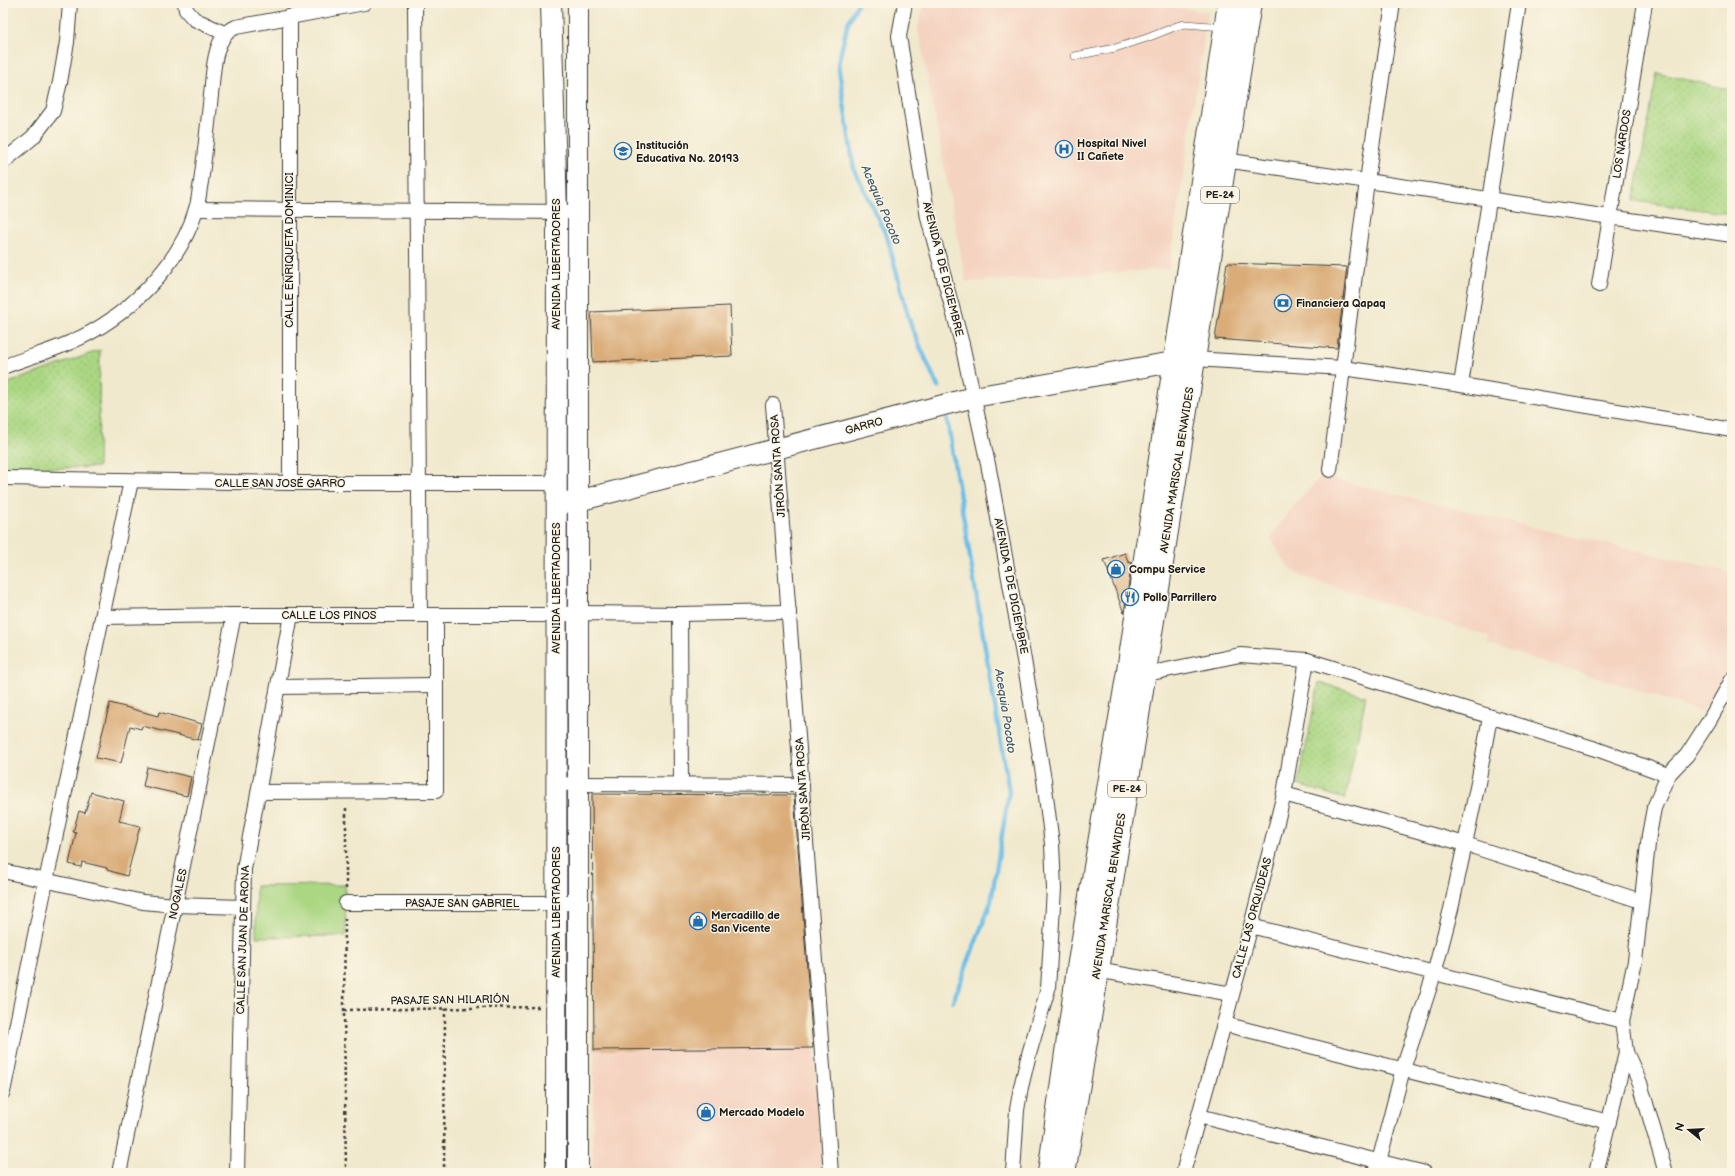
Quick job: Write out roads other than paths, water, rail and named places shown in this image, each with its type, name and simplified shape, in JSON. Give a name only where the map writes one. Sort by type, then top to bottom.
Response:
[{"type":"highway","name":"AVENIDA MARISCAL BENAVIDES","points":[[1229,3],[1235,30]]},
{"type":"highway","name":"AVENIDA MARISCAL BENAVIDES","points":[[1049,1173],[1088,969],[1136,676],[1235,30],[1250,3]]},
{"type":"highway","name":"AVENIDA MARISCAL BENAVIDES","points":[[1064,1173],[1088,969]]},
{"type":"street","points":[[3,162],[33,137],[53,111],[67,42],[70,3]]},
{"type":"street","points":[[185,3],[186,10],[194,19],[210,25],[226,34]]},
{"type":"street","points":[[3,367],[73,342],[102,325],[131,304],[155,282],[169,264],[187,232],[196,209],[203,166],[214,65],[221,42],[226,34],[236,27],[364,3]]},
{"type":"street","points":[[415,3],[420,615]]},
{"type":"street","name":"AVENIDA LIBERTADORES","points":[[551,3],[557,212],[556,1173]]},
{"type":"street","name":"AVENIDA LIBERTADORES","points":[[578,3],[578,1173]]},
{"type":"street","name":"AVENIDA 9 DE DICIEMBRE","points":[[905,3],[899,36],[927,211],[962,344],[989,469],[1024,660],[1044,780],[1052,844],[1054,896],[1048,989],[1021,1087],[1017,1110],[1013,1173]]},
{"type":"street","points":[[1330,470],[1367,181],[1393,3]]},
{"type":"street","points":[[1461,385],[1519,3]]},
{"type":"street","name":"LOS NARDOS","points":[[1599,285],[1645,3]]},
{"type":"street","name":"CALLE ENRIQUETA DOMINICI","points":[[290,17],[290,483]]},
{"type":"street","points":[[1216,159],[1732,235]]},
{"type":"street","points":[[196,209],[578,212]]},
{"type":"street","points":[[1184,360],[1343,368],[1461,385],[1732,430]]},
{"type":"street","name":"GARRO","points":[[556,493],[578,501],[974,397],[1184,360]]},
{"type":"street","name":"JIRÓN SANTA ROSA","points":[[773,405],[831,1173]]},
{"type":"street","name":"CALLE SAN JOSÉ GARRO","points":[[3,478],[290,483],[419,483],[556,493]]},
{"type":"street","points":[[3,1092],[131,481]]},
{"type":"street","name":"CALLE LOS PINOS","points":[[102,617],[234,615],[556,615],[578,613],[680,614],[789,612]]},
{"type":"street","points":[[680,614],[681,784]]},
{"type":"street","name":"NOGALES","points":[[119,1173],[234,615]]},
{"type":"street","name":"CALLE SAN JUAN DE ARONA","points":[[237,1173],[244,869],[291,615]]},
{"type":"street","points":[[259,792],[436,791],[436,615]]},
{"type":"street","points":[[1136,676],[1240,655],[1308,660],[1599,750],[1668,775]]},
{"type":"street","name":"CALLE LAS ORQUIDEAS","points":[[1183,1173],[1251,926],[1284,794],[1308,660]]},
{"type":"street","points":[[1666,1173],[1640,1082],[1626,1052],[1622,1021],[1635,961],[1649,835],[1654,808],[1668,775],[1687,755],[1709,721],[1732,680]]},
{"type":"street","points":[[278,687],[436,685]]},
{"type":"street","points":[[1378,1167],[1403,1069],[1434,974],[1451,908],[1466,844],[1490,717]]},
{"type":"street","points":[[556,784],[802,785]]},
{"type":"street","points":[[1284,794],[1466,844],[1641,901]]},
{"type":"street","points":[[3,871],[143,902],[175,906],[243,907]]},
{"type":"street","name":"PASAJE SAN GABRIEL","points":[[346,903],[578,903]]},
{"type":"street","points":[[1251,926],[1622,1021]]},
{"type":"street","points":[[1088,969],[1232,994]]},
{"type":"street","points":[[1224,1024],[1609,1122]]},
{"type":"street","points":[[1596,1173],[1626,1052]]},
{"type":"street","points":[[1199,1116],[1378,1167],[1425,1173]]},
{"type":"lane","points":[[1075,56],[1115,48],[1185,24],[1235,30]]},
{"type":"waterway","name":"Acequia Pocoto","points":[[858,3],[848,23],[838,64],[854,169],[887,237],[911,326],[938,387]]},
{"type":"waterway","name":"Acequia Pocoto","points":[[947,419],[1009,791],[991,902],[953,1001]]},
{"type":"place","name":"Hospital Nivel II Cañete","points":[[1064,149]]},
{"type":"place","name":"Institución Educativa No. 20193","points":[[623,151]]},
{"type":"place","name":"Financiera Qapaq","points":[[1283,303]]},
{"type":"place","name":"Compu Service","points":[[1116,569]]},
{"type":"place","name":"Pollo Parrillero","points":[[1130,597]]},
{"type":"place","name":"Mercadillo de San Vicente","points":[[698,921]]},
{"type":"place","name":"Mercado Modelo","points":[[706,1112]]}]
